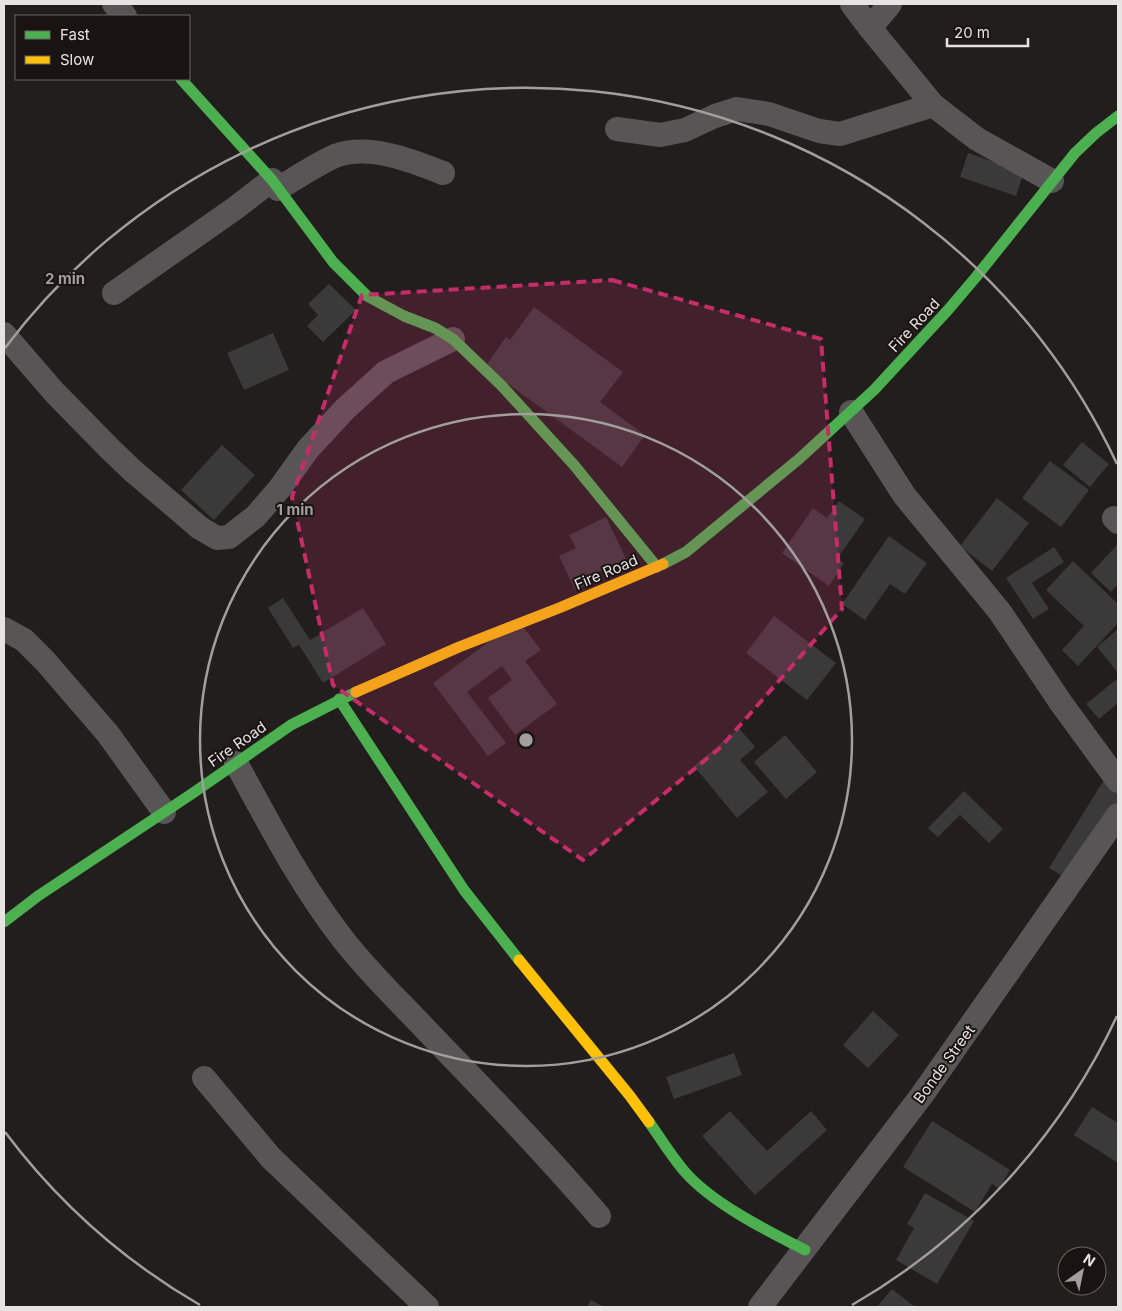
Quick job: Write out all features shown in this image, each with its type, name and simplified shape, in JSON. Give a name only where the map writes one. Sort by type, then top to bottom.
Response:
[{"type":"street","points":[[114,4],[124,15]]},
{"type":"street","points":[[852,4],[933,105],[978,139],[1052,181]]},
{"type":"street","points":[[870,28],[890,4]]},
{"type":"street","points":[[182,80],[275,185],[333,262],[367,296],[404,316],[435,328],[453,339],[468,356],[502,386],[574,465],[657,567]]},
{"type":"street","points":[[618,129],[660,135],[685,130],[715,116],[737,109],[769,114],[819,131],[840,134],[933,105]]},
{"type":"street","name":"Fire Road","points":[[4,922],[38,896],[291,725],[339,699],[459,647],[657,567],[686,552],[799,459],[851,412],[948,310],[1007,239],[1074,153],[1118,116]]},
{"type":"street","points":[[114,293],[234,208],[275,185],[336,156],[360,152],[386,155],[414,161],[443,173]]},
{"type":"street","points":[[4,334],[55,394],[127,466],[200,528],[217,538],[229,537],[256,516],[280,488],[308,449],[339,415],[386,372],[453,339]]},
{"type":"street","points":[[851,412],[904,495],[1000,612],[1118,781]]},
{"type":"street","points":[[4,629],[24,640],[46,661],[108,734],[164,812]]},
{"type":"street","points":[[339,699],[464,890],[548,997],[630,1096],[686,1173],[732,1209],[757,1225],[805,1250]]},
{"type":"street","points":[[236,763],[294,869],[343,939],[374,975],[512,1118],[599,1216]]},
{"type":"street","name":"Bonde Street","points":[[760,1307],[939,1072],[1118,815]]},
{"type":"street","points":[[204,1078],[271,1158],[427,1307]]},
{"type":"highlighted area","points":[[612,280],[821,339],[842,609],[720,748],[583,860],[333,685],[292,497],[362,295]]},
{"type":"building","points":[[968,153],[1024,172],[1016,196],[960,177]]},
{"type":"building","points":[[329,284],[356,310],[323,342],[307,326],[318,315],[308,304]]},
{"type":"building","points":[[534,307],[623,372],[600,402],[645,435],[622,467],[485,367],[506,337],[510,340]]},
{"type":"building","points":[[273,333],[289,370],[244,390],[227,353]]},
{"type":"building","points":[[1082,442],[1109,464],[1090,487],[1063,465]]},
{"type":"building","points":[[222,445],[255,475],[214,520],[181,490]]},
{"type":"building","points":[[1050,461],[1089,490],[1061,527],[1022,498]]},
{"type":"building","points":[[997,498],[1029,523],[992,571],[960,546]]},
{"type":"building","points":[[839,501],[865,519],[837,559],[844,563],[829,586],[782,553],[813,508],[827,518]]},
{"type":"building","points":[[606,517],[626,559],[591,575],[595,581],[575,590],[559,556],[576,548],[569,535]]},
{"type":"building","points":[[889,536],[927,563],[905,594],[890,584],[865,620],[842,604]]},
{"type":"building","points":[[1118,544],[1118,584],[1111,592],[1091,573]]},
{"type":"building","points":[[1054,547],[1064,562],[1032,583],[1049,609],[1033,619],[1006,578]]},
{"type":"building","points":[[1073,561],[1118,604],[1118,623],[1078,666],[1062,650],[1084,626],[1046,590]]},
{"type":"building","points":[[283,598],[310,640],[363,608],[386,644],[323,683],[299,645],[293,648],[268,608]]},
{"type":"building","points":[[774,616],[836,663],[807,700],[746,653]]},
{"type":"building","points":[[518,620],[541,650],[525,661],[557,704],[515,735],[488,698],[512,680],[502,666],[467,692],[506,743],[488,756],[433,683]]},
{"type":"building","points":[[1118,629],[1118,673],[1097,647]]},
{"type":"building","points":[[1118,678],[1118,703],[1099,719],[1086,704]]},
{"type":"building","points":[[739,728],[755,747],[740,760],[768,792],[737,818],[694,766]]},
{"type":"building","points":[[785,735],[817,772],[786,799],[754,762]]},
{"type":"building","points":[[1109,772],[1118,777],[1118,816],[1076,884],[1049,868]]},
{"type":"building","points":[[964,791],[1003,829],[989,843],[960,815],[938,837],[928,828]]},
{"type":"building","points":[[873,1011],[899,1035],[868,1068],[843,1045]]},
{"type":"building","points":[[734,1053],[742,1075],[674,1099],[666,1077]]},
{"type":"building","points":[[1092,1107],[1118,1123],[1118,1163],[1074,1135]]},
{"type":"building","points":[[730,1111],[767,1151],[811,1111],[827,1130],[755,1195],[702,1136]]},
{"type":"building","points":[[932,1121],[1010,1170],[999,1189],[992,1184],[975,1212],[903,1167]]},
{"type":"building","points":[[925,1193],[974,1221],[937,1284],[896,1260],[914,1228],[907,1224]]},
{"type":"building","points":[[892,1289],[915,1307],[877,1307]]},
{"type":"building","points":[[591,1300],[604,1307],[587,1307]]},
{"type":"traffic: fast","points":[[182,80],[272,180],[333,262],[367,296],[404,316],[435,328],[453,339],[502,386],[574,465],[657,567]]},
{"type":"traffic: fast","points":[[663,564],[686,552],[799,459],[874,390],[976,277],[1075,153],[1118,116]]},
{"type":"traffic: fast","points":[[4,922],[38,896],[291,725],[356,692]]},
{"type":"traffic: fast","points":[[339,699],[464,890],[519,960]]},
{"type":"traffic: fast","points":[[649,1122],[685,1172],[710,1195],[742,1216],[805,1250]]},
{"type":"traffic: slow","points":[[356,692],[459,647],[559,608],[663,564]]},
{"type":"traffic: slow","points":[[519,960],[649,1122]]}]
